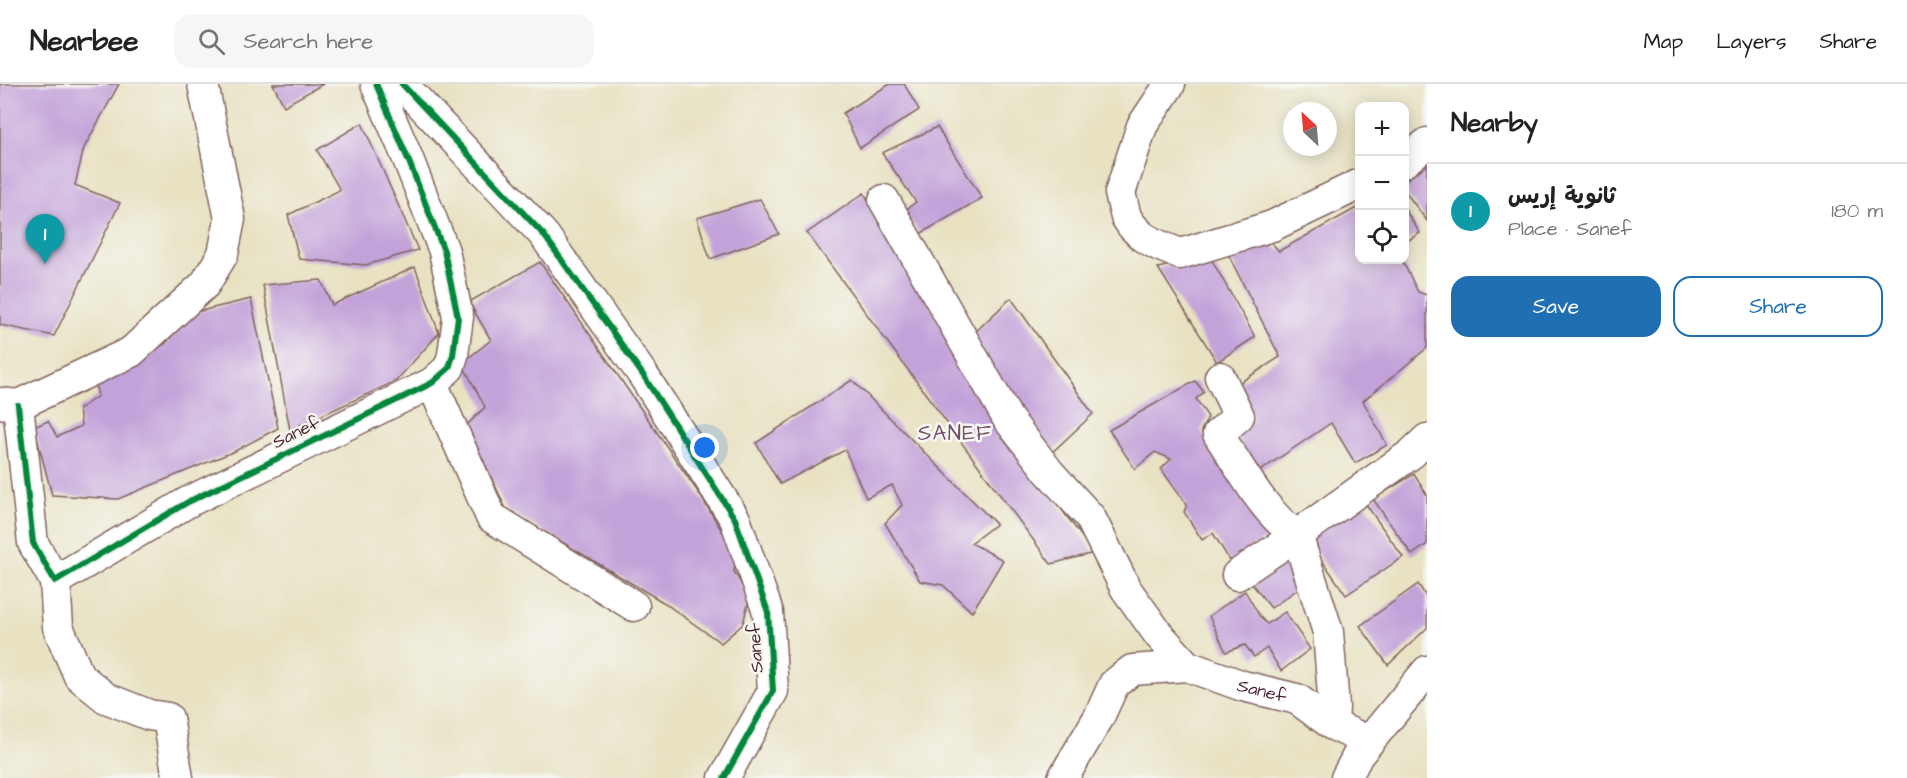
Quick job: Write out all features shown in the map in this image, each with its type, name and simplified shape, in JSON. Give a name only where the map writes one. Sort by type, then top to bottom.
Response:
[{"type":"street","points":[[178,778],[168,718],[149,715],[106,698],[79,676],[58,627],[55,581],[33,543],[9,404],[131,352],[205,284],[223,254],[230,219],[203,84]]},
{"type":"street","name":"Sanef","points":[[55,581],[188,502],[432,383],[449,368],[458,317],[444,251],[376,84]]},
{"type":"street","name":"Sanef","points":[[402,84],[544,235],[643,375],[735,519],[768,612],[773,691],[724,778]]},
{"type":"street","points":[[1170,84],[1142,126],[1120,193],[1126,217],[1143,237],[1180,254],[1272,226],[1355,186]]},
{"type":"street","points":[[1409,158],[1427,143]]},
{"type":"street","points":[[884,200],[1008,419],[1049,472],[1090,517],[1126,590],[1159,636],[1187,666]]},
{"type":"street","points":[[1220,377],[1239,416],[1218,434],[1256,492],[1284,527],[1297,535],[1328,632],[1334,707],[1333,725]]},
{"type":"street","points":[[432,383],[491,516],[634,606]]},
{"type":"street","points":[[1237,575],[1411,454],[1427,439]]},
{"type":"street","name":"Sanef","points":[[1063,778],[1099,717],[1114,684],[1132,670],[1187,666],[1243,686],[1296,699],[1333,725],[1358,758]]},
{"type":"street","points":[[1327,778],[1358,758],[1427,671]]},
{"type":"building","points":[[0,84],[119,84],[84,148],[75,185],[120,203],[54,336],[0,325]]},
{"type":"building","points":[[273,84],[323,84],[284,106]]},
{"type":"building","points":[[890,84],[904,84],[919,110],[860,148],[843,113]]},
{"type":"building","points":[[362,123],[418,250],[366,265],[299,259],[288,215],[340,190],[317,150]]},
{"type":"building","points":[[937,127],[982,198],[920,234],[904,211],[916,202],[882,153]]},
{"type":"building","points":[[1427,165],[1427,221],[1409,197],[1409,178]]},
{"type":"building","points":[[864,193],[1007,436],[1094,553],[1051,564],[807,233]]},
{"type":"building","points":[[760,199],[779,234],[710,259],[697,218]]},
{"type":"building","points":[[1355,209],[1355,264],[1404,264],[1418,292],[1427,295],[1427,348],[1363,401],[1387,445],[1355,463],[1331,423],[1257,473],[1237,437],[1254,418],[1233,387],[1280,357],[1228,254],[1269,240],[1279,251]]},
{"type":"building","points":[[1409,216],[1420,233],[1409,240]]},
{"type":"building","points":[[1209,255],[1255,337],[1217,362],[1158,268]]},
{"type":"building","points":[[540,262],[700,495],[736,554],[734,571],[749,599],[743,624],[721,643],[663,602],[506,509],[467,425],[485,407],[462,363],[491,340],[469,302]]},
{"type":"building","points":[[415,267],[439,333],[396,381],[290,430],[263,285],[321,280],[332,305]]},
{"type":"building","points":[[1011,298],[1093,414],[1047,457],[972,335]]},
{"type":"building","points":[[251,299],[278,428],[235,451],[118,499],[52,495],[34,427],[48,421],[57,437],[81,426],[79,409],[98,396],[95,384],[165,344],[192,313]]},
{"type":"building","points":[[852,380],[996,524],[971,543],[1003,560],[972,612],[943,585],[920,581],[885,523],[902,505],[892,485],[866,498],[845,450],[780,484],[756,443]]},
{"type":"building","points":[[1195,381],[1204,392],[1196,399],[1208,417],[1201,431],[1274,534],[1230,561],[1213,533],[1202,540],[1184,512],[1187,505],[1161,469],[1171,459],[1155,452],[1135,469],[1109,430]]},
{"type":"building","points":[[1414,474],[1427,495],[1427,544],[1412,555],[1373,499]]},
{"type":"building","points":[[1365,503],[1403,557],[1346,595],[1308,540]]},
{"type":"building","points":[[1292,547],[1305,584],[1271,608],[1248,579]]},
{"type":"building","points":[[1418,584],[1427,598],[1427,628],[1388,665],[1360,626]]},
{"type":"building","points":[[1245,591],[1260,617],[1267,624],[1285,612],[1310,649],[1281,671],[1267,648],[1254,657],[1245,645],[1226,652],[1209,616]]},
{"type":"cycle path","points":[[18,405],[33,543],[55,581],[188,502],[432,383],[449,368],[458,317],[444,251],[376,84]]},
{"type":"cycle path","points":[[402,84],[544,235],[643,375],[735,519],[768,612],[773,691],[724,778]]},
{"type":"place","name":"ثانوية إريس","points":[[45,264]]},
{"type":"district","name":"SANEF","points":[[955,433]]}]
